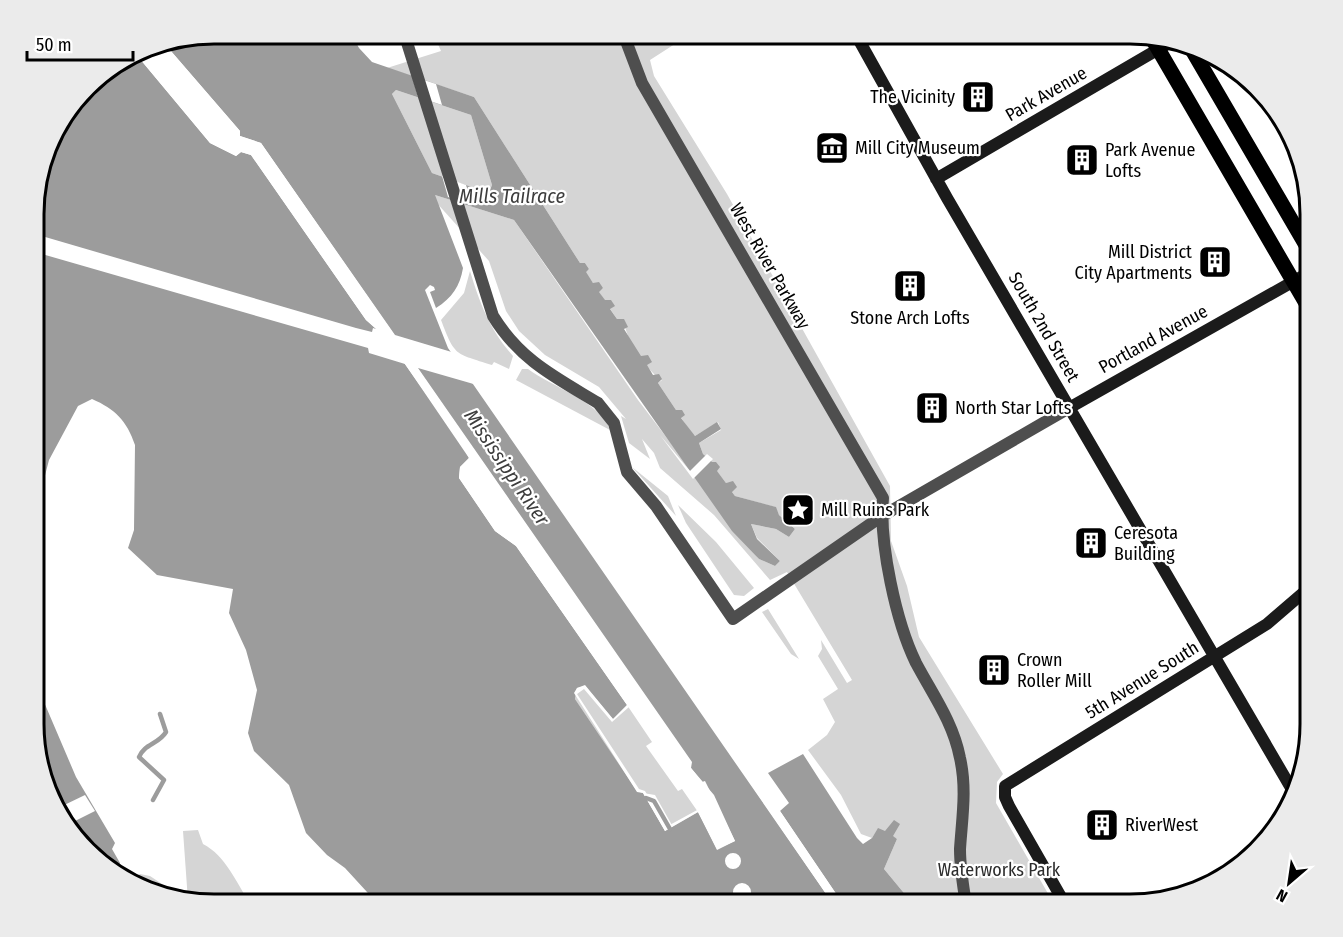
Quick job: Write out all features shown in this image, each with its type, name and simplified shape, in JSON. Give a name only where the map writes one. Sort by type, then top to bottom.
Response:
[{"type":"main road","points":[[1156,46],[1299,291]]},
{"type":"main road","points":[[1196,56],[1299,233]]},
{"type":"street","name":"Portland Avenue","points":[[408,43],[493,316],[506,338],[526,358],[607,411],[618,433],[627,472],[656,506],[733,620],[882,516],[1299,278]]},
{"type":"street","name":"West River Parkway","points":[[627,43],[642,83],[883,498],[884,538],[904,633],[916,662],[953,728],[960,759],[965,789],[960,850],[965,894]]},
{"type":"street","name":"South 2nd Street","points":[[861,44],[936,179],[1289,783]]},
{"type":"street","name":"Park Avenue","points":[[936,179],[1163,47]]},
{"type":"street","name":"5th Avenue South","points":[[1059,894],[1009,806],[1005,797],[1005,786],[1267,624],[1299,596]]},
{"type":"green space","name":"Waterworks Park","points":[[438,43],[676,43],[650,60],[654,76],[727,194],[890,486],[891,541],[907,586],[919,637],[1003,774],[997,782],[996,803],[1048,894],[905,894],[884,869],[897,839],[878,829],[872,838],[861,834],[841,795],[808,750],[827,735],[835,722],[823,699],[838,689],[818,656],[822,649],[821,640],[847,683],[852,680],[787,572],[770,580],[714,515],[660,468],[654,453],[642,439],[650,459],[629,443],[621,416],[626,419],[599,387],[545,355],[519,331],[506,311],[489,261],[435,201],[435,195],[514,220],[638,400],[759,559],[775,566],[780,561],[757,538],[751,524],[776,529],[789,537],[795,529],[779,515],[775,507],[735,496],[732,492],[733,482],[726,483],[703,454],[699,443],[721,430],[718,422],[695,436],[692,434],[658,383],[662,380],[650,370],[637,353],[624,319],[617,319],[598,291],[603,288],[593,283],[585,272],[589,269],[585,263],[580,263],[474,97],[387,68],[441,51]]},
{"type":"green space","points":[[396,90],[471,115],[492,185],[490,190],[486,192],[432,173],[392,94]]},
{"type":"green space","points":[[470,271],[487,316],[513,356],[509,369],[494,362],[492,365],[458,352],[450,341],[441,320],[464,293]]},
{"type":"green space","points":[[522,369],[528,369],[587,403],[605,420],[610,430],[516,380]]},
{"type":"green space","points":[[632,467],[668,496],[676,516]]},
{"type":"green space","points":[[678,505],[716,542],[754,588],[744,596],[734,595],[686,523]]},
{"type":"green space","points":[[768,609],[799,659],[791,654],[762,612]]},
{"type":"green space","points":[[581,686],[627,705],[652,742],[646,746],[678,791],[682,789],[698,812],[673,827],[655,795],[637,792],[575,699],[577,688]]},
{"type":"green space","points":[[198,830],[203,844],[224,862],[243,893],[187,891],[183,831]]},
{"type":"green space","points":[[140,874],[150,876],[164,886],[159,884],[138,876]]},
{"type":"water","points":[[213,43],[356,43],[372,62],[474,97],[580,263],[585,263],[589,269],[586,272],[593,283],[599,282],[603,288],[599,292],[605,300],[611,300],[615,306],[610,309],[617,319],[624,319],[628,327],[624,329],[641,356],[648,355],[652,362],[647,365],[653,375],[659,374],[662,379],[658,383],[676,410],[682,410],[685,415],[681,418],[695,436],[717,422],[721,429],[699,443],[703,454],[720,467],[717,471],[726,483],[733,481],[737,487],[732,492],[735,496],[776,507],[779,515],[795,529],[789,537],[776,529],[751,524],[757,539],[780,561],[775,566],[759,559],[732,531],[514,220],[435,195],[463,268],[454,291],[436,308],[430,292],[435,290],[434,287],[430,285],[425,290],[448,348],[826,894],[368,893],[345,868],[327,855],[306,833],[289,785],[254,751],[248,733],[257,690],[246,650],[229,613],[233,589],[157,575],[128,548],[134,530],[135,445],[124,423],[114,412],[92,399],[78,406],[49,460],[44,479],[44,213],[49,170],[66,128],[86,101],[119,72],[141,60],[210,143],[236,156],[241,152],[251,155],[366,320],[385,336],[463,446],[469,458],[460,467],[459,478],[495,531],[516,546],[627,705],[613,719],[585,686],[577,688],[575,699],[637,791],[643,793],[665,831],[698,812],[717,849],[735,841],[705,781],[702,782],[691,768],[691,762],[261,143],[240,136],[240,131],[169,49]],"holes":[[[396,90],[471,115],[492,185],[486,192],[432,173],[392,94]]]},
{"type":"water","points":[[44,702],[76,777],[115,843],[112,849],[119,865],[86,836],[56,789],[47,757]]},
{"type":"water","points":[[803,754],[863,844],[872,838],[878,828],[885,831],[894,820],[900,824],[893,836],[897,839],[884,869],[905,894],[836,894],[780,811],[789,803],[768,773]]},
{"type":"pier","points":[[169,49],[240,131],[240,136],[261,143],[395,335],[455,353],[477,385],[418,368],[692,762],[691,768],[714,795],[735,841],[717,850],[698,812],[665,831],[643,793],[637,792],[574,693],[577,688],[585,685],[613,719],[627,705],[516,546],[495,531],[459,478],[460,467],[469,458],[405,364],[369,353],[368,348],[44,255],[44,237],[356,328],[372,332],[373,328],[376,329],[366,320],[251,155],[241,152],[236,156],[210,143],[141,60],[144,59],[213,140],[236,153],[241,149],[254,153],[368,318],[388,334],[465,444],[472,459],[471,464],[463,469],[462,477],[497,529],[519,544],[630,704],[612,722],[584,689],[577,694],[639,789],[645,791],[666,827],[699,809],[718,846],[731,839],[703,785],[689,770],[689,763],[259,145],[237,138],[237,132],[166,50]]},
{"type":"pier","points":[[412,76],[436,84],[442,105],[418,97]]},
{"type":"pier","points":[[442,176],[466,185],[472,205],[448,197]]},
{"type":"pier","points":[[660,435],[690,471],[707,454],[713,459],[693,479]]},
{"type":"pier","points":[[752,781],[829,894],[826,894],[750,783]]},
{"type":"pier","points":[[85,795],[95,811],[75,821],[64,805]]},
{"type":"pier","points":[[778,809],[836,894],[833,894],[777,813]]},
{"type":"pier","points":[[730,853],[736,853],[741,861],[739,867],[730,869],[725,864],[725,858]]},
{"type":"pier","points":[[742,883],[750,889],[750,894],[733,892],[736,886]]},
{"type":"waterway","points":[[153,800],[164,780],[139,757],[144,749],[160,739],[166,732],[160,714]]},
{"type":"waterway","points":[[646,798],[654,801],[670,829]]},
{"type":"place","name":"The Vicinity","points":[[978,97]]},
{"type":"place","name":"Mill City Museum","points":[[832,148]]},
{"type":"place","name":"Park Avenue Lofts","points":[[1082,160]]},
{"type":"place","name":"Mill District City Apartments","points":[[1215,262]]},
{"type":"place","name":"Stone Arch Lofts","points":[[910,286]]},
{"type":"place","name":"North Star Lofts","points":[[932,408]]},
{"type":"place","name":"Mill Ruins Park","points":[[798,510]]},
{"type":"place","name":"Ceresota Building","points":[[1091,543]]},
{"type":"place","name":"Crown Roller Mill","points":[[994,670]]},
{"type":"place","name":"RiverWest","points":[[1102,825]]},
{"type":"water label","name":"Mills Tailrace","points":[[512,196]]},
{"type":"water label","name":"Mississippi River","points":[[507,467]]}]
